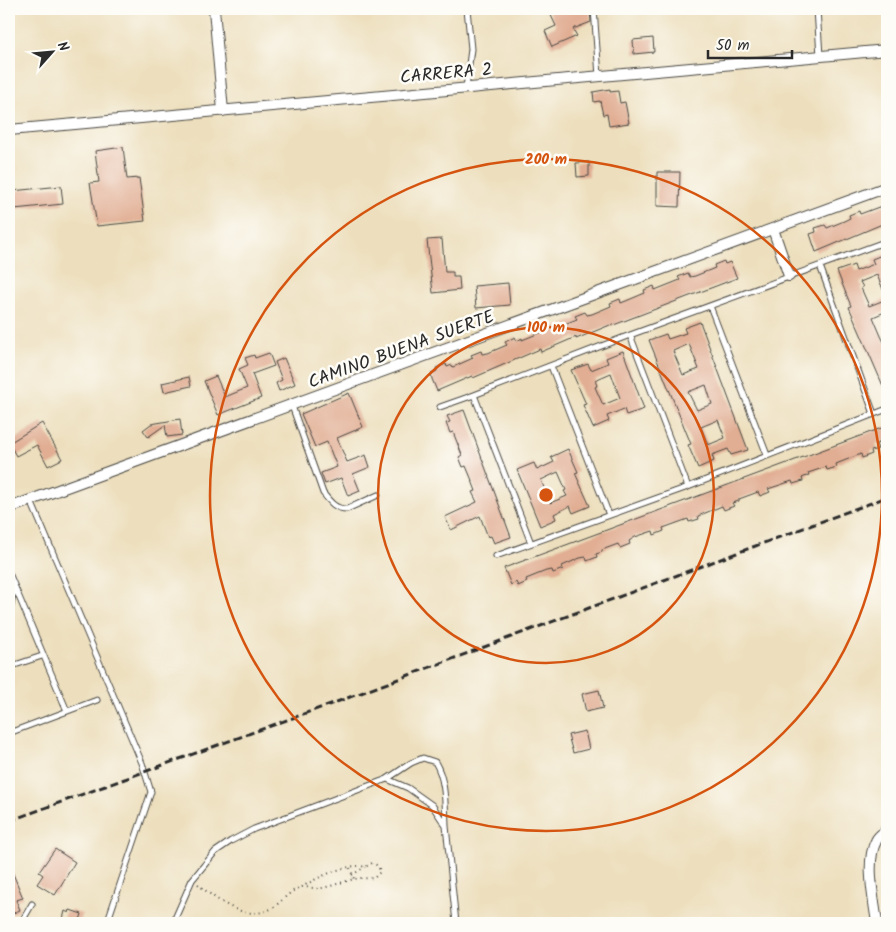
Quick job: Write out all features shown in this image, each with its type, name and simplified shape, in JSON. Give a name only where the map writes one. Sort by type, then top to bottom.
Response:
[{"type":"street","points":[[214,9],[223,110]]},
{"type":"street","name":"CARRERA 2","points":[[9,130],[887,50]]},
{"type":"street","name":"CAMINO BUENA SUERTE","points":[[9,508],[887,187]]},
{"type":"street","points":[[773,229],[789,276]]},
{"type":"street","points":[[877,923],[870,864],[876,839],[887,830]]},
{"type":"lane","points":[[466,88],[471,49],[467,9]]},
{"type":"lane","points":[[594,9],[599,76]]},
{"type":"lane","points":[[817,9],[820,56]]},
{"type":"lane","points":[[440,407],[887,240]]},
{"type":"lane","points":[[820,266],[874,414]]},
{"type":"lane","points":[[710,306],[767,455]]},
{"type":"lane","points":[[630,335],[688,487]]},
{"type":"lane","points":[[551,366],[609,515]]},
{"type":"lane","points":[[474,395],[531,543]]},
{"type":"lane","points":[[292,406],[323,493],[332,505],[347,509],[378,495]]},
{"type":"lane","points":[[496,556],[688,487],[887,409]]},
{"type":"lane","points":[[31,500],[142,763],[151,792],[107,923]]},
{"type":"lane","points":[[9,574],[66,711]]},
{"type":"lane","points":[[9,617],[14,586]]},
{"type":"lane","points":[[9,667],[42,656]]},
{"type":"lane","points":[[9,733],[97,700]]},
{"type":"lane","points":[[173,923],[192,880],[215,852],[231,841],[254,829],[387,779],[411,763],[423,758],[435,762],[441,772],[456,923]]},
{"type":"lane","points":[[387,779],[408,788],[432,804],[446,826]]},
{"type":"lane","points":[[21,923],[32,904]]},
{"type":"path","points":[[302,887],[314,889],[354,879],[374,878],[380,872],[377,864],[372,863],[352,875]]},
{"type":"path","points":[[192,880],[213,897],[231,907],[259,914],[273,907],[282,899],[311,881],[356,865],[365,868]]},
{"type":"path","points":[[350,868],[354,879]]},
{"type":"building","points":[[548,9],[590,9],[591,22],[573,29],[577,36],[552,47],[545,31],[556,26]]},
{"type":"building","points":[[653,38],[654,52],[634,54],[633,40]]},
{"type":"building","points":[[610,89],[610,92],[618,91],[620,103],[625,102],[629,123],[609,126],[607,114],[603,115],[600,101],[594,102],[593,92]]},
{"type":"building","points":[[123,147],[127,179],[139,178],[145,221],[97,226],[90,183],[99,182],[95,151]]},
{"type":"building","points":[[589,162],[589,176],[577,177],[576,163]]},
{"type":"building","points":[[657,172],[680,172],[679,207],[657,206]]},
{"type":"building","points":[[61,186],[63,204],[14,209],[12,191]]},
{"type":"building","points":[[887,204],[887,222],[816,252],[810,234],[816,232],[815,228],[825,225],[827,228],[850,218],[849,215],[859,211],[860,214]]},
{"type":"building","points":[[442,239],[445,272],[453,272],[453,277],[459,277],[460,290],[433,293],[427,240]]},
{"type":"building","points":[[887,253],[887,299],[887,311],[873,317],[884,342],[887,340],[887,395],[849,307],[851,306],[837,271],[854,265],[856,271],[874,264],[872,259]],"holes":[[[877,275],[887,299],[869,306],[860,282]]]},
{"type":"building","points":[[724,261],[725,264],[730,262],[737,278],[576,339],[576,337],[541,352],[540,349],[473,378],[472,376],[437,391],[431,374],[437,371],[436,368],[446,364],[447,367],[452,365],[453,367],[473,358],[471,355],[481,351],[482,354],[488,353],[507,345],[505,342],[515,337],[517,341],[522,338],[522,340],[542,332],[540,329],[550,325],[552,328],[557,327],[577,319],[575,316],[585,312],[587,315],[592,314],[611,306],[610,303],[620,299],[621,303],[645,293],[644,290],[654,286],[655,290],[680,280],[678,277],[688,273],[690,277],[695,276],[715,268],[714,265]]},
{"type":"building","points":[[508,283],[510,305],[476,308],[474,286]]},
{"type":"building","points":[[700,322],[748,450],[731,455],[728,449],[712,455],[714,461],[698,468],[688,445],[691,444],[649,340],[666,334],[668,339],[686,333],[684,328]],"holes":[[[689,344],[699,369],[683,375],[673,351]],[[706,385],[712,404],[697,410],[688,392]],[[718,420],[725,438],[708,445],[701,427]]]},
{"type":"building","points":[[623,351],[644,409],[626,415],[624,409],[607,416],[609,421],[593,428],[583,405],[586,404],[571,370],[588,364],[591,370],[608,363],[606,358]],"holes":[[[611,373],[620,398],[603,405],[595,387],[597,386],[595,380]]]},
{"type":"building","points":[[269,353],[274,366],[252,374],[261,398],[218,415],[204,381],[216,376],[225,397],[247,388],[239,369],[248,365],[245,358],[254,355],[255,358]]},
{"type":"building","points":[[284,358],[295,384],[279,391],[276,383],[282,380],[275,362]]},
{"type":"building","points":[[189,377],[191,386],[164,392],[162,383]]},
{"type":"building","points":[[349,393],[363,427],[337,438],[347,462],[366,455],[370,467],[353,474],[360,491],[348,496],[341,478],[325,484],[321,473],[337,467],[327,442],[315,447],[301,414]]},
{"type":"building","points":[[464,410],[511,537],[494,543],[491,536],[488,537],[480,516],[451,530],[445,517],[477,502],[472,492],[476,491],[466,466],[463,467],[459,457],[462,455],[453,432],[450,433],[446,423],[450,422],[447,416]]},
{"type":"building","points":[[180,419],[182,435],[167,437],[165,425],[148,437],[143,430],[151,424]]},
{"type":"building","points":[[42,423],[62,459],[48,466],[37,445],[16,456],[9,443]]},
{"type":"building","points":[[887,426],[887,440],[876,444],[878,449],[871,451],[872,454],[862,458],[861,454],[836,464],[837,467],[827,470],[826,467],[808,473],[809,475],[802,478],[803,481],[793,484],[792,481],[768,489],[770,492],[760,496],[758,492],[732,503],[734,506],[724,510],[722,506],[698,516],[699,519],[689,522],[688,519],[663,528],[664,531],[654,535],[653,531],[635,537],[629,541],[630,544],[620,548],[618,544],[602,550],[602,552],[596,554],[597,557],[587,561],[586,557],[580,558],[562,566],[563,569],[553,573],[552,570],[546,571],[526,579],[527,582],[518,586],[516,582],[511,585],[504,568]]},
{"type":"building","points":[[568,449],[578,472],[575,473],[590,506],[573,513],[570,506],[554,514],[556,519],[540,526],[517,470],[534,463],[537,470],[554,462],[551,457]],"holes":[[[558,472],[566,490],[564,491],[567,496],[550,503],[541,480]]]},
{"type":"building","points":[[599,690],[603,708],[586,712],[582,694]]},
{"type":"building","points":[[585,731],[589,749],[573,753],[568,735]]},
{"type":"building","points":[[55,849],[75,862],[55,895],[37,884],[43,875],[39,872]]},
{"type":"building","points":[[9,864],[23,898],[16,900],[20,910],[9,915]]},
{"type":"building","points":[[70,910],[82,914],[79,923],[62,923],[65,911],[69,913]]},
{"type":"railway","points":[[9,821],[342,700],[887,497]]}]
